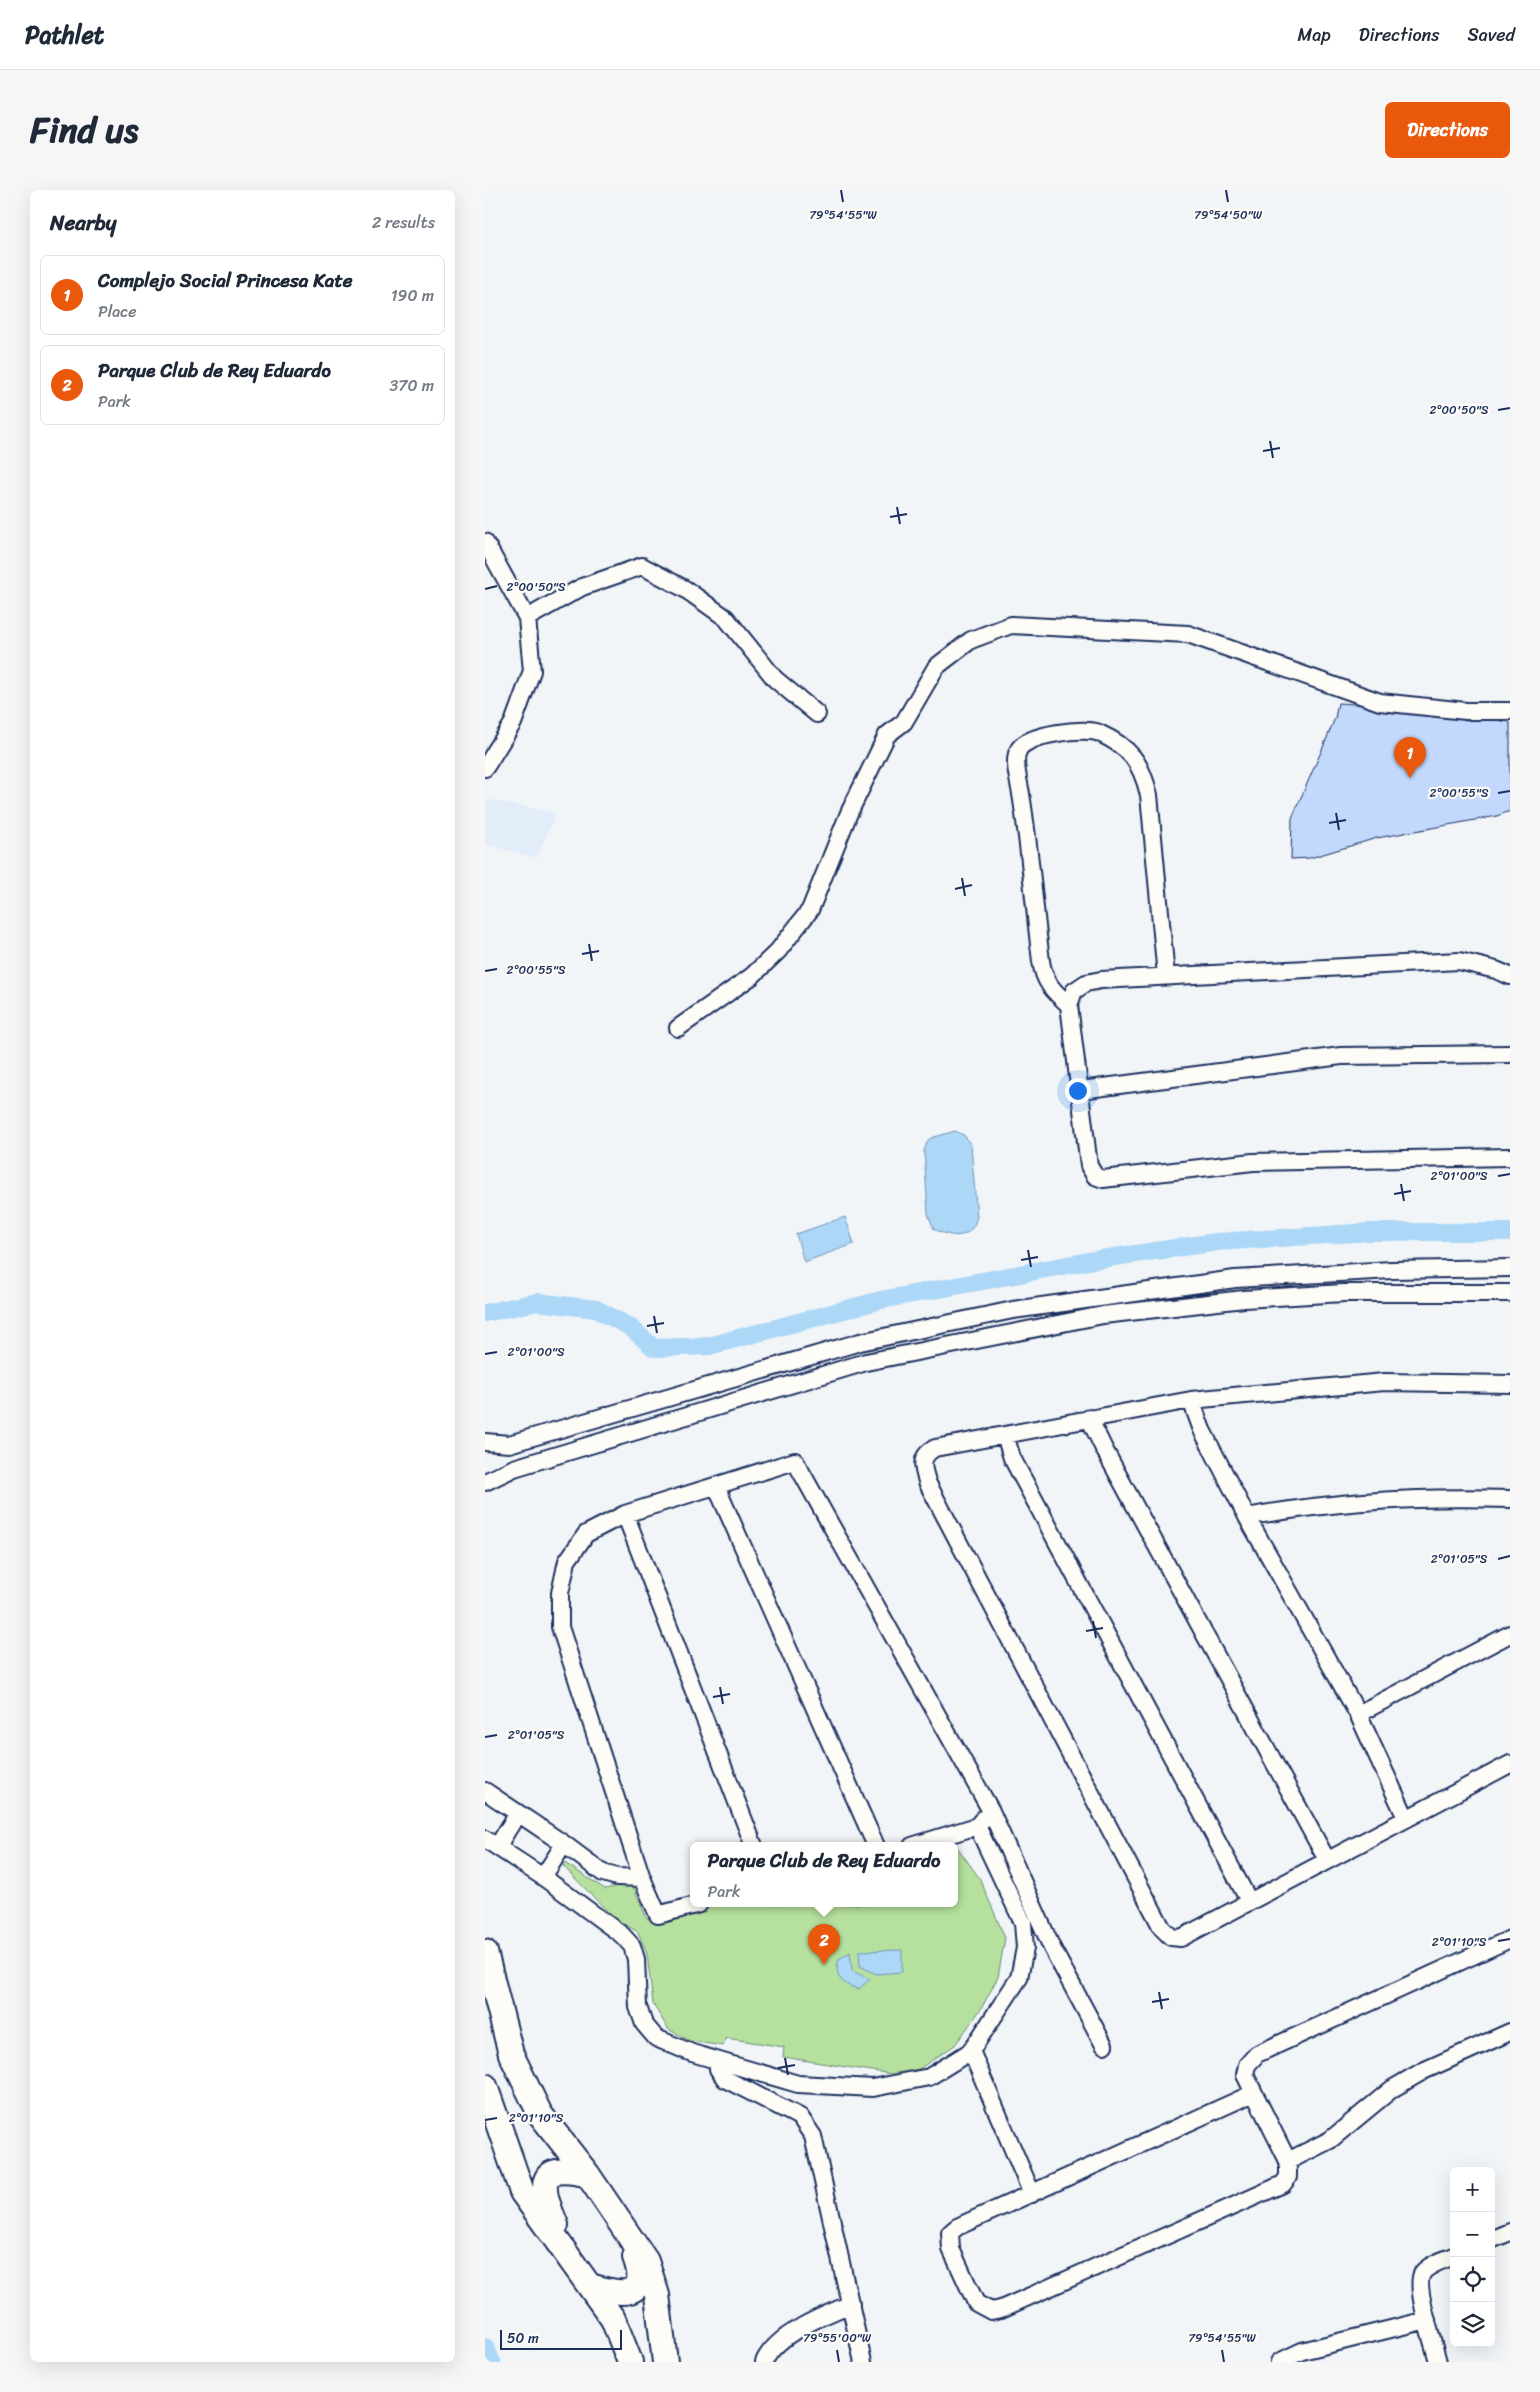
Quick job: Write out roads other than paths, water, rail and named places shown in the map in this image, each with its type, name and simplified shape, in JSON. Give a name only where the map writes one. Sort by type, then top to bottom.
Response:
[{"type":"street","points":[[485,542],[527,618],[533,671],[513,723],[485,768]]},
{"type":"street","points":[[527,618],[582,587],[642,566],[685,589],[725,618],[775,679],[817,714]]},
{"type":"street","points":[[678,1028],[752,976],[778,952],[810,910],[849,813],[887,735],[904,722],[936,666],[971,640],[1011,625],[1188,634],[1380,702],[1466,711],[1510,711]]},
{"type":"street","points":[[1069,1005],[1051,989],[1043,975],[1025,818],[1016,760],[1019,749],[1026,742],[1049,734],[1093,730],[1116,741],[1132,755],[1143,773],[1149,795],[1166,976]]},
{"type":"street","points":[[1510,976],[1496,970],[1459,961],[1101,980],[1086,983],[1074,991],[1069,1005],[1089,1166],[1095,1176],[1103,1180],[1253,1162],[1510,1158]]},
{"type":"street","points":[[1081,1090],[1341,1056],[1510,1054]]},
{"type":"street","points":[[485,1442],[509,1444],[859,1342],[1013,1310],[1235,1279],[1392,1270],[1510,1268]]},
{"type":"street","points":[[485,1482],[513,1468],[866,1362],[1083,1319],[1244,1299],[1299,1295],[1345,1293],[1510,1293]]},
{"type":"street","points":[[1510,1384],[1384,1382],[1191,1400],[941,1447],[929,1451],[922,1465],[933,1493],[1164,1932],[1171,1937],[1181,1938],[1510,1764]]},
{"type":"street","points":[[1191,1400],[1202,1430],[1247,1517],[1357,1714],[1406,1818]]},
{"type":"street","points":[[1089,1418],[1103,1449],[1327,1860]]},
{"type":"street","points":[[1005,1435],[1012,1458],[1249,1902]]},
{"type":"street","points":[[690,1906],[658,1915],[641,1878],[560,1627],[560,1593],[567,1561],[586,1534],[625,1514],[795,1461],[991,1810],[1052,1948],[1104,2045]]},
{"type":"street","points":[[716,1486],[874,1842]]},
{"type":"street","points":[[1247,1517],[1307,1506],[1467,1498],[1510,1500]]},
{"type":"street","points":[[625,1514],[752,1842]]},
{"type":"street","points":[[1357,1714],[1510,1634]]},
{"type":"street","points":[[485,1791],[564,1844],[603,1873],[617,1877],[641,1878]]},
{"type":"street","points":[[925,1842],[977,1826],[991,1810]]},
{"type":"street","points":[[518,1814],[491,1843],[543,1877],[622,1935],[632,1946],[636,1960],[638,2007],[644,2024],[656,2038],[719,2062],[798,2084],[873,2088],[929,2077],[971,2051],[1019,1978],[1025,1948],[1023,1923],[977,1826]]},
{"type":"street","points":[[543,1877],[564,1844]]},
{"type":"street","points":[[1254,2093],[957,2227],[951,2233],[951,2249],[976,2303],[983,2309],[991,2312],[1001,2309],[1283,2184],[1288,2178],[1289,2161],[1245,2075],[1247,2065],[1257,2054],[1510,1939]]},
{"type":"street","points":[[485,1952],[511,2054],[540,2114],[617,2215],[646,2261],[657,2295],[665,2362]]},
{"type":"street","points":[[1289,2161],[1331,2140],[1392,2089],[1423,2071],[1510,2032]]},
{"type":"street","points":[[971,2051],[1032,2194]]},
{"type":"street","points":[[719,2062],[718,2068],[725,2079],[800,2117],[813,2136],[863,2362]]},
{"type":"street","points":[[485,2086],[522,2192],[613,2318],[630,2362]]},
{"type":"street","points":[[571,2262],[545,2199],[545,2181],[551,2173],[570,2171],[588,2175]]},
{"type":"street","points":[[590,2286],[621,2294],[632,2291],[639,2284],[641,2278],[639,2268],[617,2215]]},
{"type":"street","points":[[1495,2239],[1509,2236]]},
{"type":"street","points":[[1438,2362],[1419,2278],[1425,2270],[1452,2257]]},
{"type":"street","points":[[764,2362],[771,2348],[819,2316],[851,2304]]},
{"type":"street","points":[[1279,2362],[1302,2350],[1427,2320]]},
{"type":"water","points":[[955,1131],[964,1135],[971,1145],[977,1217],[970,1230],[966,1234],[960,1235],[947,1234],[934,1229],[928,1214],[924,1151],[928,1140],[931,1138]]},
{"type":"water","points":[[845,1217],[854,1244],[804,1262],[796,1234]]},
{"type":"water","points":[[902,1950],[902,1972],[876,1974],[860,1966],[859,1951]]},
{"type":"water","points":[[850,1952],[852,1971],[870,1979],[859,1989],[848,1985],[838,1975],[837,1965],[839,1959]]},
{"type":"waterway","points":[[485,1313],[537,1302],[596,1309],[630,1327],[654,1348],[709,1346],[881,1300],[1094,1260],[1217,1242],[1370,1232],[1510,1232]]},
{"type":"waterway","points":[[485,2347],[492,2362]]},
{"type":"place","name":"Complejo Social Princesa Kate","points":[[1410,778]]},
{"type":"place","name":"Parque Club de Rey Eduardo","points":[[824,1965]]}]
